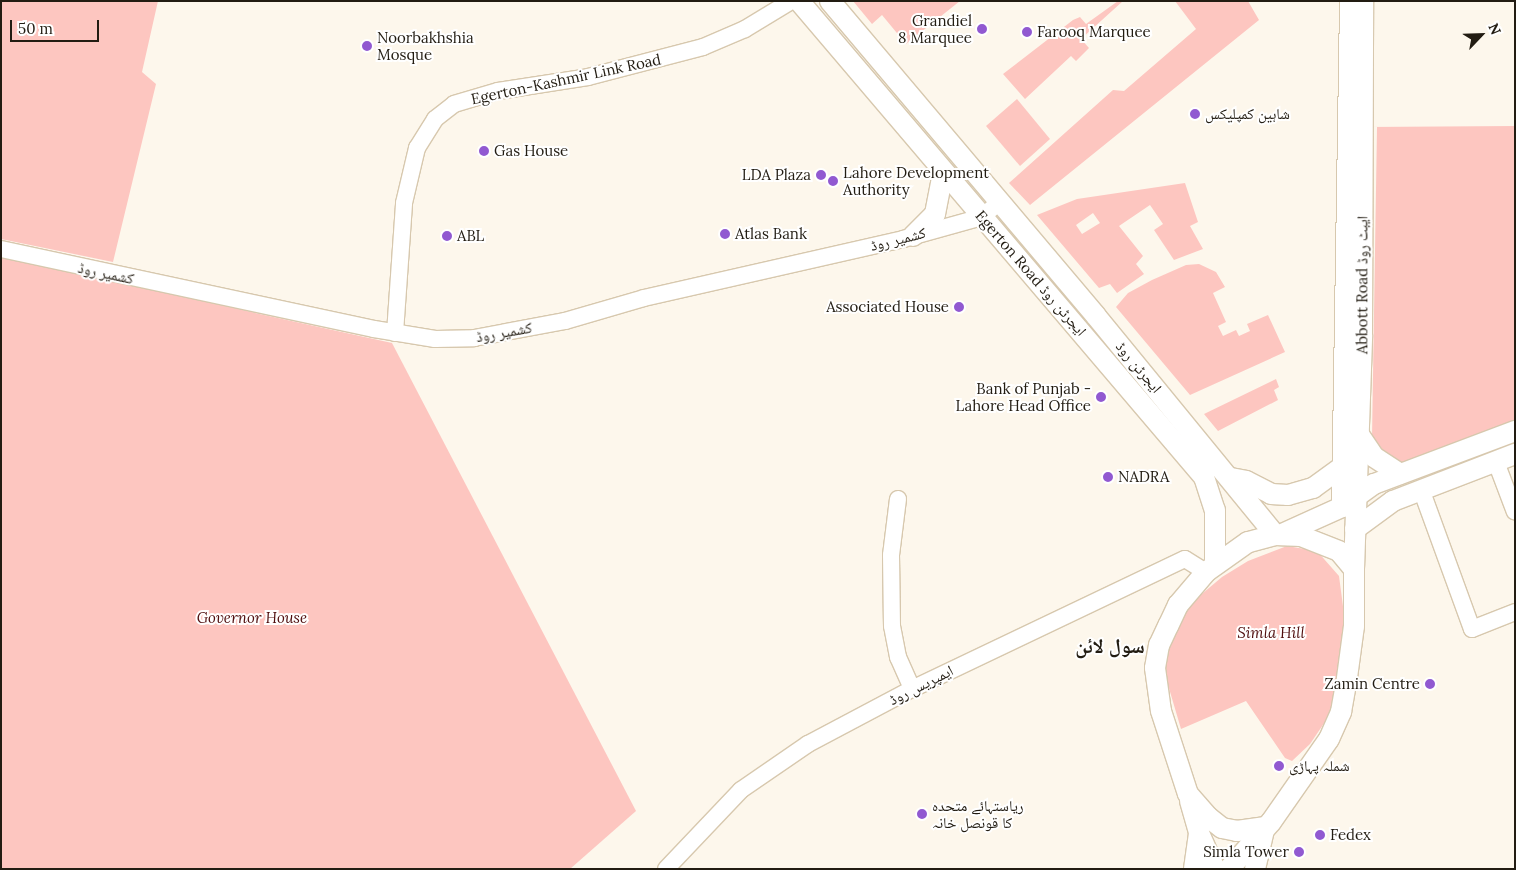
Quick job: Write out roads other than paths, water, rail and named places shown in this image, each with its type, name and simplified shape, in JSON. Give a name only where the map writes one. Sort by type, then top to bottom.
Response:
[{"type":"main road","name":"Egerton Road ایجرٹن روڈ","points":[[799,1],[942,173],[982,217],[1204,477],[1215,510],[1210,569]]},
{"type":"main road","name":"Egerton Road ایجرٹن روڈ","points":[[830,1],[998,203]]},
{"type":"main road","name":"Abbott Road ایبٹ روڈ","points":[[1350,1],[1355,122],[1360,436],[1352,487]]},
{"type":"main road","name":"Abbott Road ایبٹ روڈ","points":[[1354,569],[1355,529],[1352,487],[1355,122],[1363,1]]},
{"type":"main road","points":[[913,236],[935,214],[942,173]]},
{"type":"main road","name":"ایجرٹن روڈ","points":[[998,203],[1278,535]]},
{"type":"main road","points":[[1231,478],[1246,480],[1271,494],[1288,495],[1313,488],[1324,490],[1352,487],[1400,474],[1515,431]]},
{"type":"main road","points":[[1360,436],[1374,456],[1400,474]]},
{"type":"main road","points":[[1355,529],[1393,501],[1515,454]]},
{"type":"main road","points":[[1278,535],[1352,487]]},
{"type":"main road","points":[[1215,869],[1199,833],[1162,711],[1155,668],[1159,645],[1171,619],[1210,569],[1248,542],[1278,535],[1300,536],[1326,545],[1343,554],[1354,569],[1354,626],[1341,712],[1324,746],[1266,827],[1229,869]]},
{"type":"main road","points":[[1188,794],[1208,817],[1222,828],[1237,831],[1266,827]]},
{"type":"main road","points":[[1255,869],[1266,827]]},
{"type":"main road","points":[[1194,869],[1199,833]]},
{"type":"street","name":"Egerton-Kashmir Link Road","points":[[395,333],[404,203],[417,148],[435,119],[454,104],[498,90],[588,77],[703,47],[753,24],[790,1]]},
{"type":"street","name":"کشمیر روڈ","points":[[1,249],[395,333],[435,339],[503,334],[741,274],[913,236],[982,217],[998,203]]},
{"type":"street","points":[[1496,462],[1515,512]]},
{"type":"street","points":[[1421,489],[1472,629],[1515,612]]},
{"type":"street","points":[[898,499],[891,555],[892,626],[898,657],[912,688]]},
{"type":"street","name":"ایمپریس روڈ","points":[[666,869],[732,798],[762,774],[808,744],[912,688],[1119,587],[1185,559],[1210,569]]},
{"type":"place","name":"Grandiel 8 Marquee","points":[[982,29]]},
{"type":"place","name":"Farooq Marquee","points":[[1027,32]]},
{"type":"place","name":"Noorbakhshia Mosque","points":[[367,46]]},
{"type":"place","name":"شاہین کمپلیکس","points":[[1195,114]]},
{"type":"place","name":"Gas House","points":[[484,151]]},
{"type":"place","name":"LDA Plaza","points":[[821,175]]},
{"type":"place","name":"Lahore Development Authority","points":[[833,181]]},
{"type":"place","name":"Atlas Bank","points":[[725,234]]},
{"type":"place","name":"ABL","points":[[447,236]]},
{"type":"place","name":"Associated House","points":[[959,307]]},
{"type":"place","name":"Bank of Punjab - Lahore Head Office","points":[[1101,397]]},
{"type":"place","name":"NADRA","points":[[1108,477]]},
{"type":"place","name":"Zamin Centre","points":[[1430,684]]},
{"type":"place","name":"شملہ پہاڑی","points":[[1279,766]]},
{"type":"place","name":"ریاستہائے متحدہ کا قونصل خانہ","points":[[922,814]]},
{"type":"place","name":"Fedex","points":[[1320,835]]},
{"type":"place","name":"Simla Tower","points":[[1299,852]]},
{"type":"district","name":"سول لائن","points":[[1110,645]]},
{"type":"park label","name":"Governor House","points":[[252,618]]},
{"type":"park label","name":"Simla Hill","points":[[1271,633]]}]
